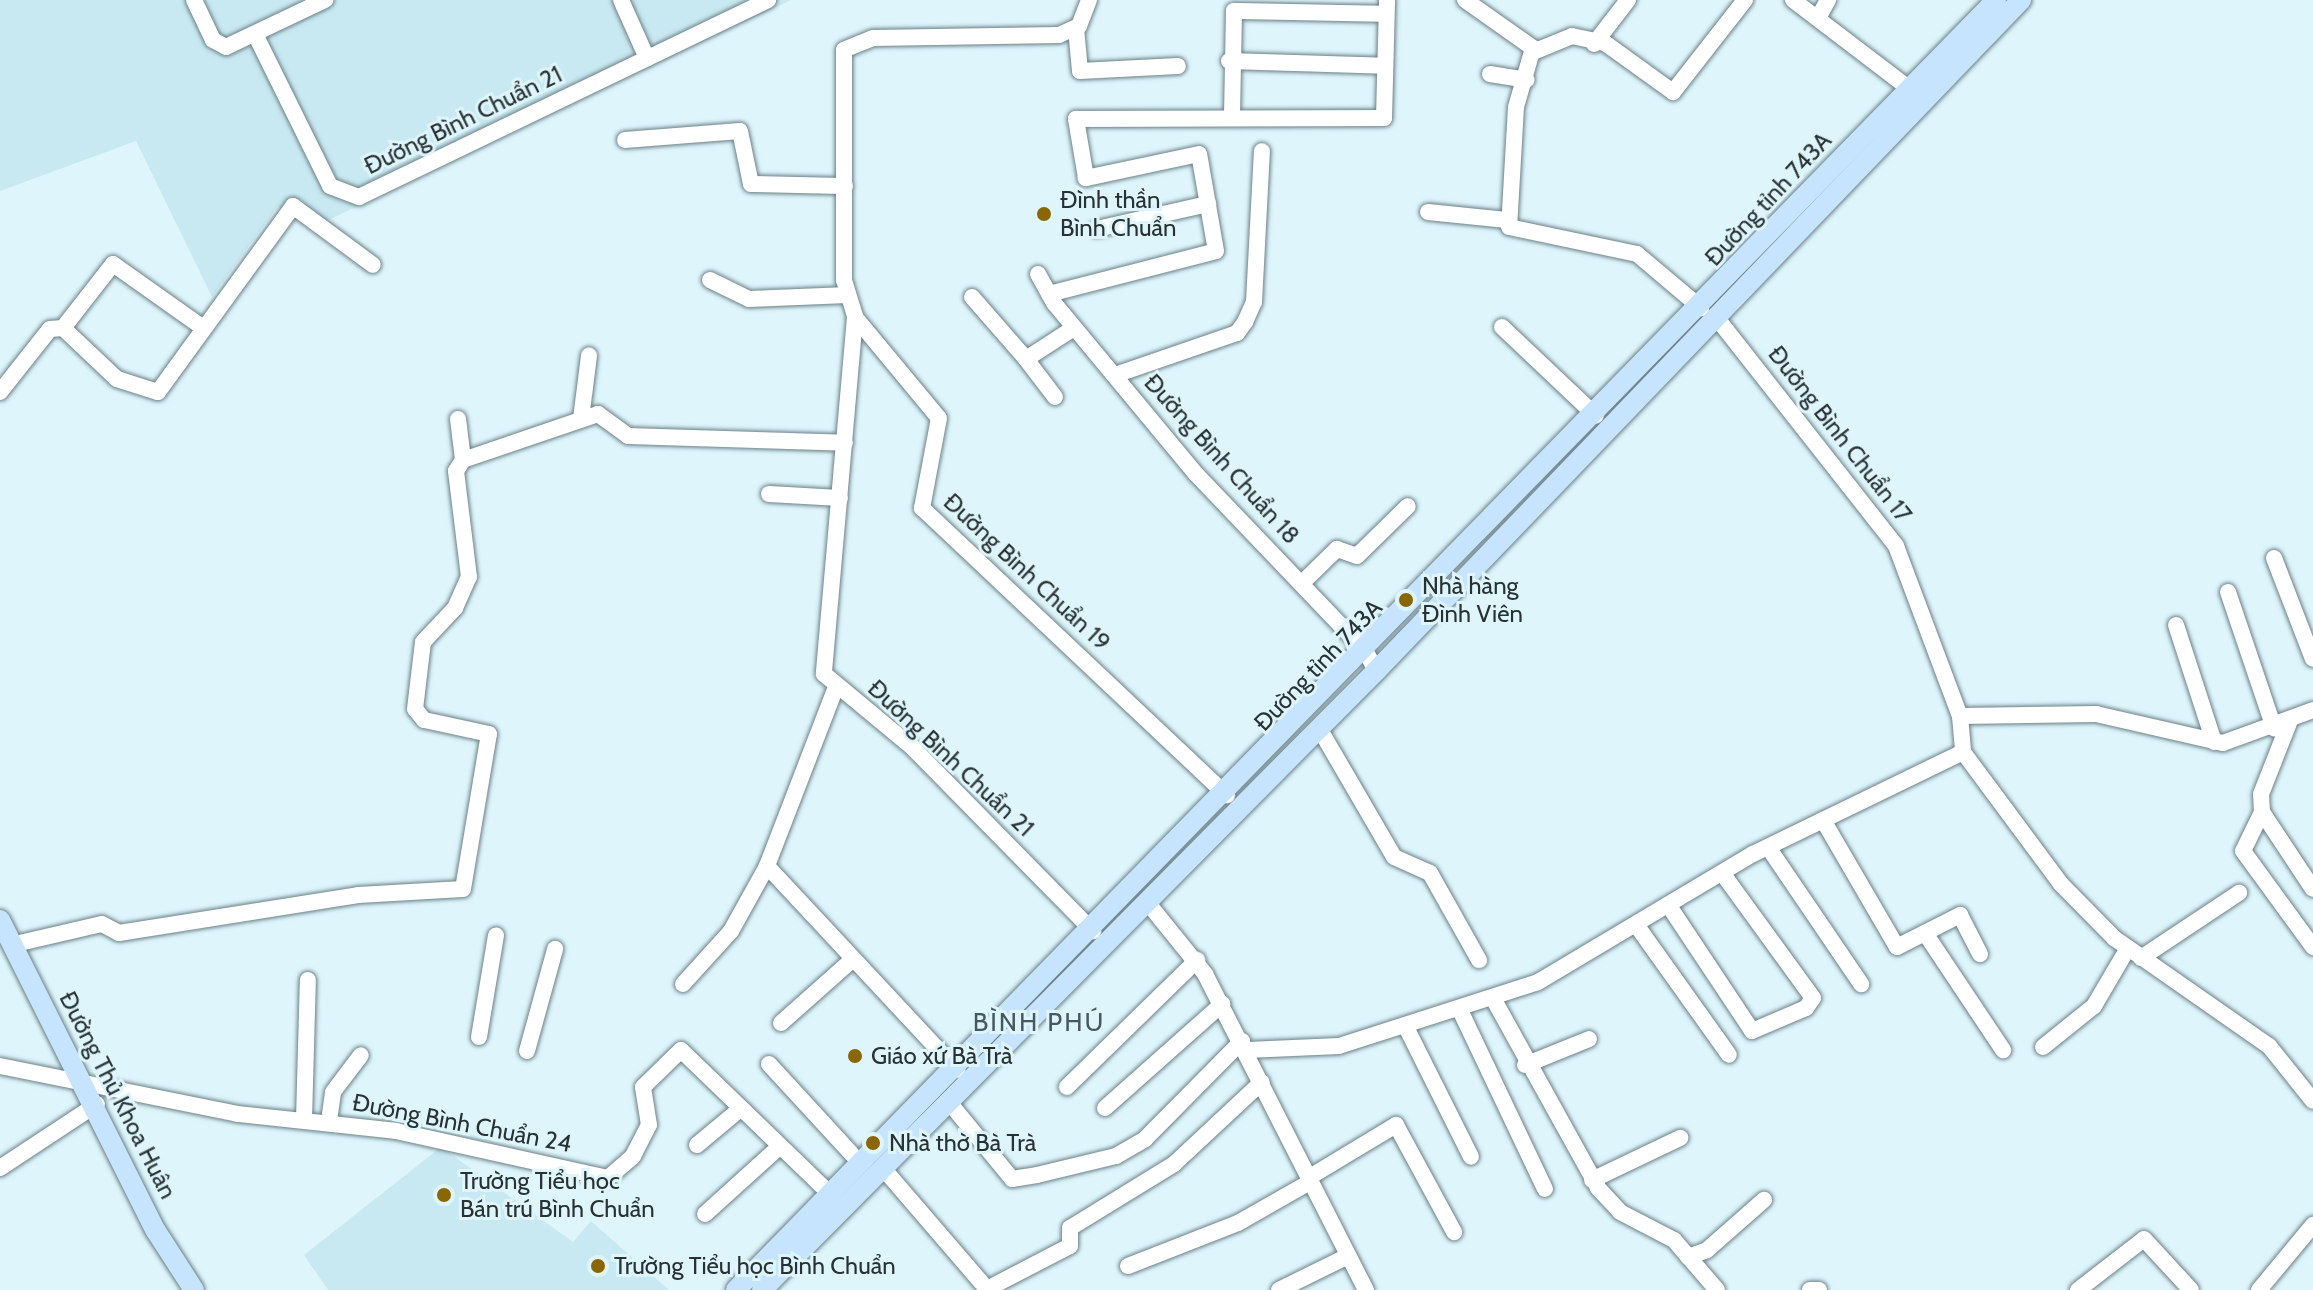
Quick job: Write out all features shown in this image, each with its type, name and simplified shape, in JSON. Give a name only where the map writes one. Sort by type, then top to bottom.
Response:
[{"type":"main road","name":"Đường tỉnh 743A","points":[[1894,119],[1910,89],[1996,0]]},
{"type":"main road","name":"Đường tỉnh 743A","points":[[736,1290],[861,1164],[948,1101],[1147,902],[1376,671],[1709,312],[1894,119],[2021,0]]},
{"type":"main road","name":"Đường tỉnh 743A","points":[[762,1290],[882,1167],[894,1142],[957,1070],[1596,416],[1709,312]]},
{"type":"main road","name":"Đường Thủ Khoa Huân","points":[[0,920],[97,1104],[156,1231],[194,1290]]},
{"type":"street","points":[[194,0],[213,40],[226,47],[256,36],[325,0]]},
{"type":"street","points":[[621,0],[647,58]]},
{"type":"street","name":"Đường Bình Chuẩn 21","points":[[256,36],[330,186],[348,197],[768,0]]},
{"type":"street","points":[[1089,0],[1076,28],[1080,71],[1178,66]]},
{"type":"street","points":[[1465,0],[1533,52]]},
{"type":"street","points":[[1594,44],[1628,0]]},
{"type":"street","points":[[1533,52],[1572,36],[1594,44],[1605,43],[1673,92],[1745,0]]},
{"type":"street","points":[[1793,0],[1910,89]]},
{"type":"street","points":[[1818,18],[1828,0]]},
{"type":"street","points":[[1049,294],[1208,259],[1216,251],[1199,154],[1086,178],[1076,119],[1232,116],[1384,118],[1386,7],[1246,7],[1234,11],[1229,61],[1232,116]]},
{"type":"street","points":[[855,317],[848,295],[841,59],[850,45],[873,38],[1059,35],[1076,28]]},
{"type":"street","points":[[1507,220],[1516,107],[1527,80],[1533,52]]},
{"type":"street","points":[[1229,61],[1384,66]]},
{"type":"street","points":[[1490,74],[1527,80]]},
{"type":"street","points":[[625,140],[740,131],[751,184],[845,186]]},
{"type":"street","points":[[1115,375],[1237,333],[1245,322],[1254,302],[1262,151]]},
{"type":"street","points":[[1097,229],[1208,204]]},
{"type":"street","points":[[63,328],[117,379],[158,392],[202,327],[293,206],[373,265]]},
{"type":"street","name":"Đường Bình Chuẩn 17","points":[[1428,212],[1507,220],[1516,231],[1637,254],[1709,312],[1896,546],[1960,716],[1963,752]]},
{"type":"street","points":[[0,392],[50,329],[63,328],[113,264],[202,327]]},
{"type":"street","name":"Đường Bình Chuẩn 18","points":[[1038,274],[1074,328],[1196,474],[1366,652],[1376,671]]},
{"type":"street","points":[[710,280],[749,299],[848,295]]},
{"type":"street","points":[[972,297],[1055,397]]},
{"type":"street","name":"Đường Bình Chuẩn 21","points":[[855,317],[840,498],[821,660],[836,687],[863,701],[913,748],[1093,931]]},
{"type":"street","name":"Đường Bình Chuẩn 19","points":[[855,317],[939,418],[920,489],[927,515],[1022,595],[1227,795]]},
{"type":"street","points":[[1502,327],[1596,416]]},
{"type":"street","points":[[1026,359],[1074,328]]},
{"type":"street","points":[[581,419],[589,356]]},
{"type":"street","points":[[11,945],[102,924],[119,933],[358,895],[463,889],[489,734],[424,720],[415,709],[423,642],[455,608],[469,577],[456,471],[463,460],[598,414],[628,436],[669,440],[845,443]]},
{"type":"street","points":[[458,419],[463,460]]},
{"type":"street","points":[[769,494],[840,498]]},
{"type":"street","points":[[1302,583],[1337,549],[1357,556],[1408,506]]},
{"type":"street","points":[[2274,558],[2313,659]]},
{"type":"street","points":[[2228,592],[2282,725],[2261,794],[2262,812],[2243,851],[2313,947]]},
{"type":"street","points":[[2176,625],[2214,742]]},
{"type":"street","points":[[683,984],[731,931],[767,866],[836,687]]},
{"type":"street","points":[[1960,716],[2096,714],[2214,742],[2282,725],[2313,710]]},
{"type":"street","points":[[1319,728],[1394,857],[1430,873],[1479,960]]},
{"type":"street","points":[[948,1101],[1012,1179],[1116,1156],[1145,1139],[1245,1046],[1339,1046],[1494,1000],[1637,926],[1768,847],[1963,752],[2061,884],[2134,953],[2269,1046],[2308,1081],[2313,1101]]},
{"type":"street","points":[[2262,812],[2313,889]]},
{"type":"street","points":[[1823,820],[1897,947],[1960,915],[1980,954]]},
{"type":"street","points":[[1768,847],[1861,984]]},
{"type":"street","points":[[767,866],[957,1070]]},
{"type":"street","points":[[1669,906],[1752,1031],[1806,1008],[1813,998],[1723,874]]},
{"type":"street","points":[[2043,1047],[2094,1006],[2134,953],[2239,893]]},
{"type":"street","points":[[1147,902],[1197,960],[1222,1004],[1366,1290]]},
{"type":"street","points":[[1637,926],[1729,1055]]},
{"type":"street","points":[[1925,933],[2003,1050]]},
{"type":"street","points":[[479,1037],[496,935]]},
{"type":"street","points":[[527,1051],[555,949]]},
{"type":"street","points":[[781,1023],[853,959]]},
{"type":"street","points":[[1067,1087],[1197,960]]},
{"type":"street","points":[[304,1119],[308,980]]},
{"type":"street","points":[[1494,1000],[1525,1065],[1592,1180],[1620,1212],[1674,1240],[1717,1290]]},
{"type":"street","points":[[1105,1108],[1222,1004]]},
{"type":"street","points":[[1460,1010],[1545,1189]]},
{"type":"street","points":[[1406,1027],[1471,1157]]},
{"type":"street","points":[[1525,1065],[1589,1039]]},
{"type":"street","name":"Đường Bình Chuẩn 24","points":[[0,1066],[238,1114],[329,1121],[608,1178],[633,1156],[649,1125],[643,1087],[681,1050],[778,1148],[830,1194]]},
{"type":"street","points":[[329,1121],[333,1092],[361,1055]]},
{"type":"street","points":[[769,1064],[861,1164]]},
{"type":"street","points":[[882,1167],[988,1290],[1052,1252],[1072,1244],[1070,1228],[1174,1164],[1262,1082]]},
{"type":"street","points":[[0,1168],[97,1104]]},
{"type":"street","points":[[697,1145],[740,1109]]},
{"type":"street","points":[[1128,1266],[1238,1223],[1396,1125],[1454,1232]]},
{"type":"street","points":[[1592,1180],[1680,1138]]},
{"type":"street","points":[[705,1214],[778,1148]]},
{"type":"street","points":[[1688,1257],[1707,1250],[1764,1200]]},
{"type":"street","points":[[2259,1290],[2313,1225]]},
{"type":"street","points":[[2078,1290],[2144,1239],[2191,1290]]},
{"type":"street","points":[[1279,1290],[1348,1256]]},
{"type":"street","points":[[1810,1290],[1819,1290]]},
{"type":"shaded area","points":[[0,0],[791,0],[320,224],[301,199],[285,213],[278,206],[212,297],[136,141],[0,191]]},
{"type":"shaded area","name":"Trường Tiểu học Bán trú Bình Chuẩn","points":[[441,1147],[573,1242],[591,1221],[669,1290],[328,1290],[304,1255]]},
{"type":"place","name":"Đình thần Bình Chuẩn","points":[[1044,214]]},
{"type":"place","name":"Nhà hàng Đình Viên","points":[[1406,600]]},
{"type":"place","name":"Giáo xứ Bà Trà","points":[[855,1056]]},
{"type":"place","name":"Nhà thờ Bà Trà","points":[[873,1143]]},
{"type":"place","name":"Trường Tiểu học Bán trú Bình Chuẩn","points":[[444,1195]]},
{"type":"place","name":"Trường Tiểu học Bình Chuẩn","points":[[598,1266]]},
{"type":"district","name":"BÌNH PHÚ","points":[[1039,1023]]}]
